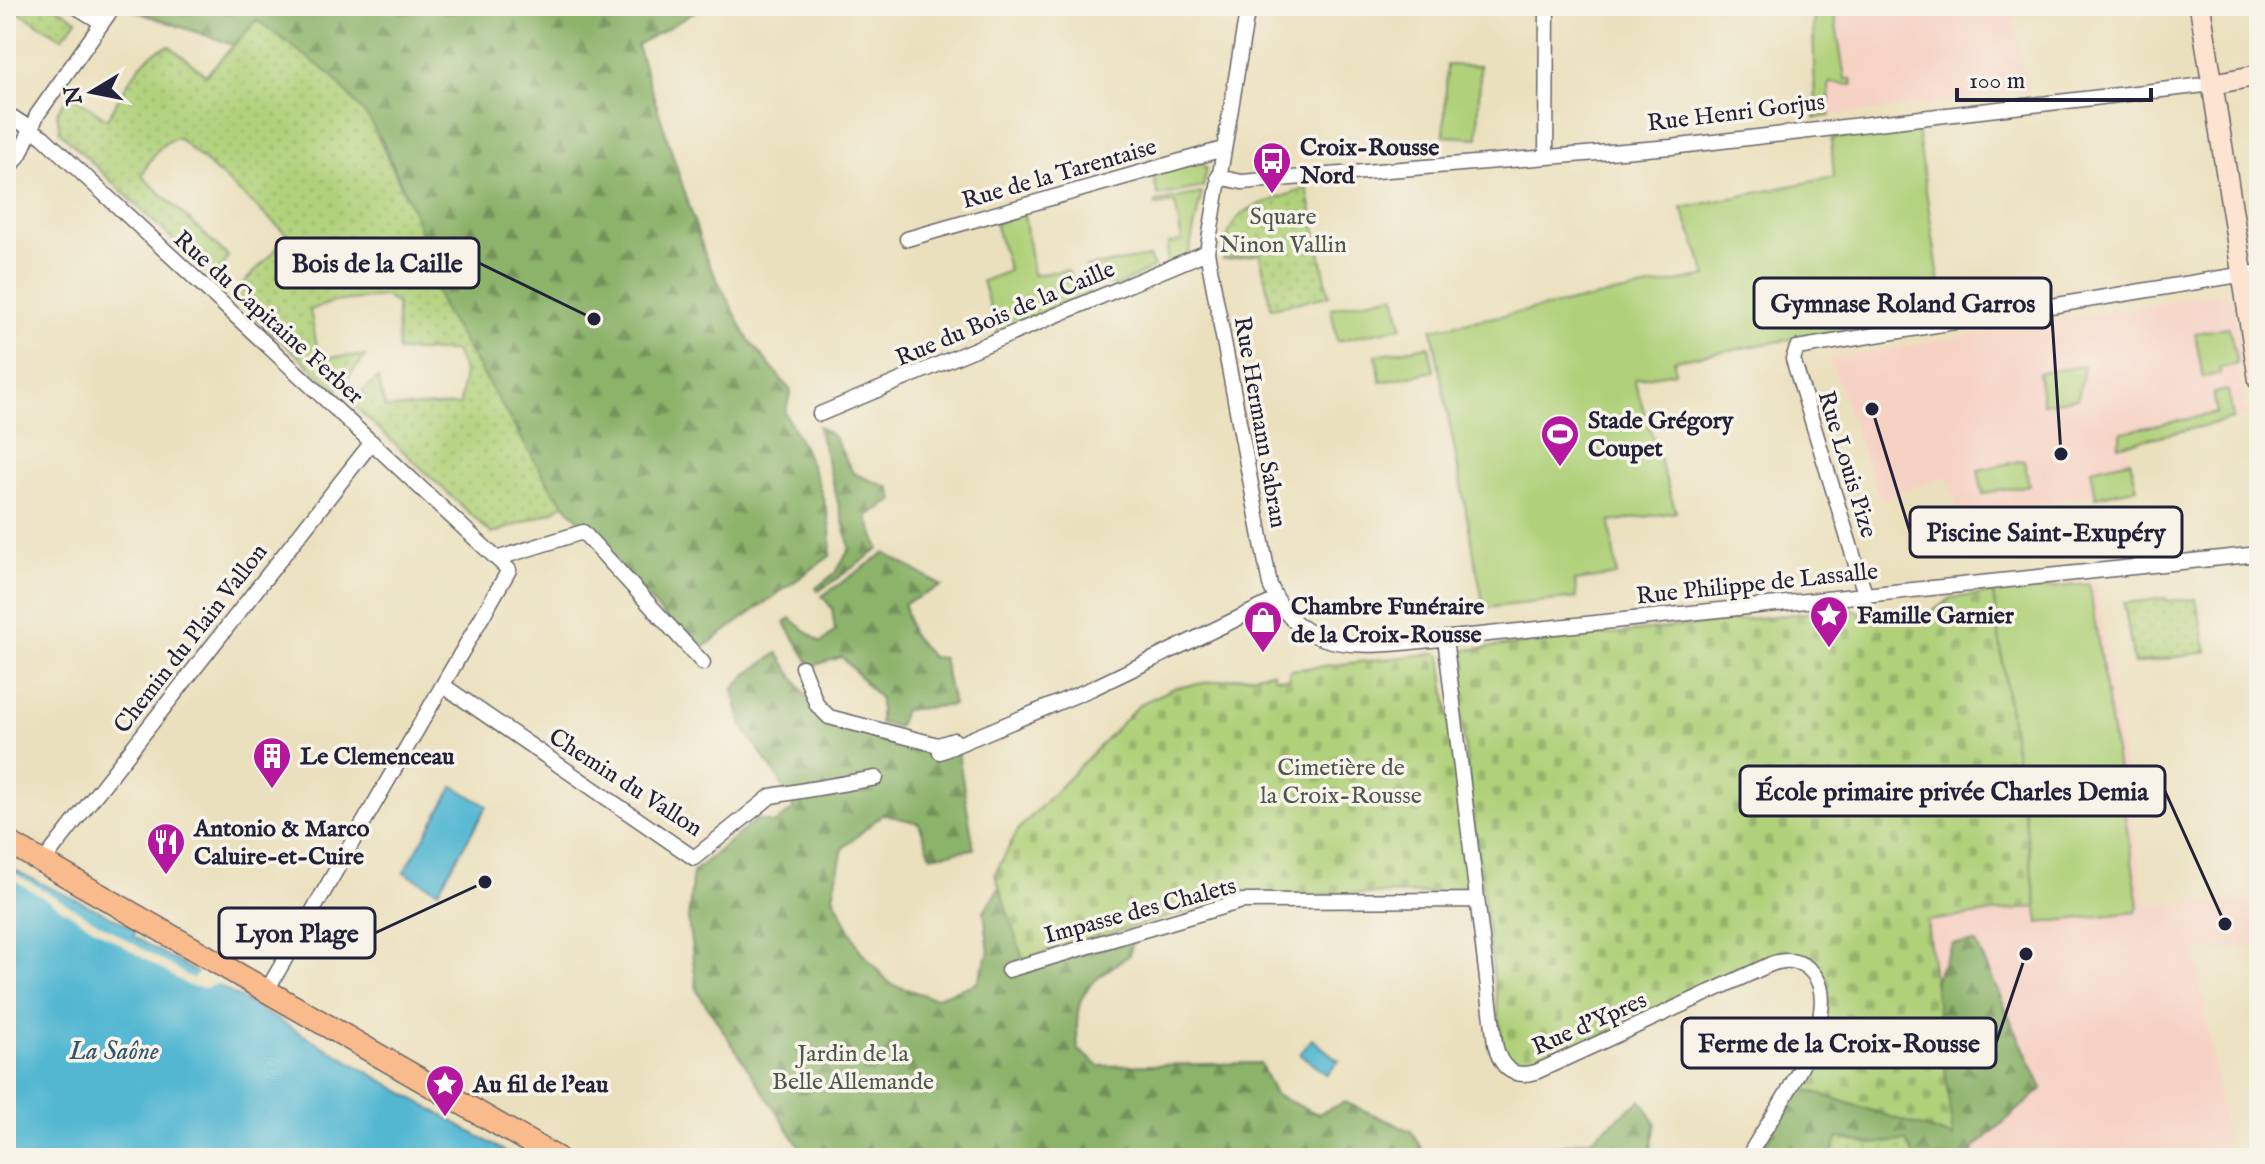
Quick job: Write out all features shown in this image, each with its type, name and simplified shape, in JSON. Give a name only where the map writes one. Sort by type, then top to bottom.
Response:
[{"type":"main road","points":[[6,841],[557,1158]]},
{"type":"street","points":[[75,6],[101,22]]},
{"type":"street","points":[[6,174],[37,115],[114,6]]},
{"type":"street","name":"Rue Hermann Sabran","points":[[1248,6],[1207,252],[1265,567],[1276,600]]},
{"type":"street","points":[[1546,157],[1547,6]]},
{"type":"street","points":[[2200,6],[2231,192],[2245,236],[2246,274],[2259,380]]},
{"type":"street","name":"Rue Henri Gorjus","points":[[1218,177],[1242,182],[1671,147],[2213,84],[2259,75]]},
{"type":"street","name":"Rue du Capitaine Ferber","points":[[6,113],[31,130],[499,558]]},
{"type":"street","name":"Rue de la Tarentaise","points":[[907,239],[1223,149]]},
{"type":"street","name":"Rue du Bois de la Caille","points":[[820,414],[1207,252]]},
{"type":"street","points":[[2246,274],[2259,321]]},
{"type":"street","name":"Rue Louis Pize","points":[[1865,594],[1793,359],[1797,348],[2246,274]]},
{"type":"street","name":"Chemin du Plain Vallon","points":[[43,862],[372,442]]},
{"type":"street","points":[[499,558],[583,532],[703,663]]},
{"type":"street","name":"Rue Philippe de Lassalle","points":[[1276,600],[1301,626],[1338,645],[1362,647],[2259,554]]},
{"type":"street","points":[[266,992],[509,574],[507,565],[499,558]]},
{"type":"street","points":[[940,752],[1093,688],[1276,600]]},
{"type":"street","name":"Rue d'Ypres","points":[[1445,638],[1498,1056],[1506,1068],[1516,1074],[1536,1072],[1771,964],[1797,962],[1811,971],[1821,993],[1818,1032],[1752,1150],[1751,1158]]},
{"type":"street","points":[[802,667],[817,705],[829,717],[938,745],[1019,719]]},
{"type":"street","name":"Chemin du Vallon","points":[[444,686],[694,858],[771,796],[876,778]]},
{"type":"street","name":"Impasse des Chalets","points":[[1008,970],[1242,901],[1477,900]]},
{"type":"shaded area","points":[[1813,6],[2010,6],[2029,92],[1815,118]]},
{"type":"shaded area","points":[[2224,292],[2233,299],[2243,363],[2237,364],[2240,383],[2245,412],[2252,411],[2252,415],[2126,441],[2137,488],[1960,516],[1947,476],[1880,500],[1830,359]]},
{"type":"shaded area","points":[[2096,583],[2146,904],[2259,900],[2259,947],[2195,951],[2230,1158],[1955,1158],[1927,921],[2037,907],[2040,923],[2135,912],[2139,906],[2089,584]]},
{"type":"green space","points":[[8,6],[55,6],[77,20],[62,38]]},
{"type":"green space","points":[[700,6],[694,13],[637,45],[706,258],[748,339],[791,391],[785,413],[818,482],[831,539],[830,556],[702,648],[686,641],[553,491],[441,305],[417,220],[381,138],[257,20],[234,45],[123,7]]},
{"type":"green space","points":[[1813,6],[1824,6],[1825,13],[1834,12],[1845,79],[1852,79],[1853,85],[1829,83],[1830,116],[1815,118]]},
{"type":"green space","points":[[257,20],[331,75],[370,120],[417,220],[441,305],[553,491],[564,503],[554,511],[492,534],[350,402],[378,378],[385,408],[460,405],[464,371],[455,351],[398,351],[397,305],[385,296],[333,302],[310,310],[319,357],[366,356],[336,390],[231,296],[289,236],[178,138],[166,143],[152,158],[142,176],[228,256],[216,281],[60,132],[57,112],[70,94],[107,119],[133,75],[160,49],[170,46],[206,75]]},
{"type":"green space","points":[[1447,65],[1480,66],[1478,138],[1444,136]]},
{"type":"green space","name":"Stade Grégory Coupet","points":[[1917,129],[1944,312],[1674,360],[1675,372],[1634,379],[1676,512],[1610,522],[1617,575],[1575,581],[1577,598],[1484,608],[1432,329],[1707,276],[1682,208],[1834,177],[1831,139]]},
{"type":"green space","points":[[1200,161],[1207,169],[1203,187],[1158,196],[1153,175]]},
{"type":"green space","name":"Square Ninon Vallin","points":[[1307,188],[1329,296],[1271,308],[1260,254],[1223,260],[1226,241],[1240,216],[1250,209]]},
{"type":"green space","points":[[1202,193],[1188,256],[1166,265],[1168,244],[1182,241],[1175,203],[1156,206],[1156,202]]},
{"type":"green space","points":[[1024,214],[1033,275],[1067,270],[1078,287],[1095,296],[999,337],[982,281],[1009,271],[995,223]]},
{"type":"green space","points":[[1149,257],[1154,267],[1116,287],[1095,278],[1086,267]]},
{"type":"green space","points":[[1395,295],[1402,327],[1337,341],[1331,308]]},
{"type":"green space","points":[[2229,327],[2237,364],[2219,368],[2220,374],[2203,377],[2195,333]]},
{"type":"green space","points":[[1429,346],[1434,371],[1381,382],[1376,355]]},
{"type":"green space","points":[[2084,366],[2078,398],[2043,404],[2038,373]]},
{"type":"green space","points":[[2228,390],[2233,419],[2118,446],[2122,432],[2217,413],[2213,393]]},
{"type":"green space","points":[[818,426],[834,437],[853,473],[890,488],[894,500],[867,516],[879,549],[819,591],[816,588],[835,573],[850,548]]},
{"type":"green space","points":[[2024,460],[2029,485],[1983,494],[1978,470]]},
{"type":"green space","points":[[2130,460],[2137,488],[2096,497],[2091,469]]},
{"type":"green space","points":[[885,553],[942,586],[904,604],[911,633],[931,657],[943,658],[953,705],[904,710],[898,727],[880,723],[880,699],[842,657],[811,666],[785,623],[790,618],[821,643],[835,631],[832,608],[822,596]]},
{"type":"green space","points":[[2089,584],[2139,906],[2136,912],[2039,923],[1993,593]]},
{"type":"green space","name":"Cimetière de la Croix-Rousse","points":[[1993,593],[2037,907],[1927,921],[1953,1137],[1796,1086],[1824,1034],[1829,982],[1811,960],[1786,950],[1538,1066],[1525,1066],[1507,1055],[1502,1043],[1453,655],[1456,651],[1851,608],[1876,619],[1897,621],[1930,613],[1951,598]]},
{"type":"green space","points":[[2166,598],[2167,601],[2196,599],[2207,652],[2134,664],[2124,603]]},
{"type":"green space","name":"Jardin de la Belle Allemande","points":[[778,653],[820,718],[830,725],[958,753],[974,849],[931,856],[919,823],[883,814],[843,848],[833,896],[860,950],[890,984],[934,998],[977,983],[989,952],[984,911],[1001,885],[1027,972],[1133,938],[1130,955],[1092,983],[1080,1002],[1078,1049],[1099,1066],[1260,1063],[1275,1095],[1318,1114],[1345,1102],[1411,1131],[1428,1158],[807,1158],[697,991],[688,919],[693,872],[757,819],[774,824],[794,809],[780,781],[742,725],[733,690],[746,675]]},
{"type":"green space","name":"Cimetière de la Croix-Rousse","points":[[1437,653],[1441,656],[1471,889],[1466,893],[1225,895],[1226,900],[1023,959],[995,874],[1018,830],[1140,704],[1174,688],[1273,672],[1274,677],[1288,679],[1290,670]]},
{"type":"green space","points":[[1976,943],[2042,1089],[1974,1148],[1973,1158],[1915,1158],[1905,1141],[1870,1144],[1838,1137],[1830,1158],[1758,1158],[1796,1086],[1952,1136],[1934,981],[1953,944]]},
{"type":"green space","points":[[1641,1100],[1656,1124],[1651,1148],[1639,1158],[1532,1158],[1554,1146],[1590,1140]]},
{"type":"green space","points":[[1838,1137],[1870,1144],[1906,1141],[1915,1158],[1830,1158]]},
{"type":"water","points":[[454,786],[487,806],[438,891],[404,872]]},
{"type":"water","name":"La Saône","points":[[6,865],[136,930],[133,936],[516,1158],[6,1158]]},
{"type":"water","points":[[1312,1039],[1339,1061],[1327,1075],[1300,1054]]},
{"type":"pier","points":[[6,868],[193,979],[200,971],[220,983],[205,988],[189,986],[6,875]]},
{"type":"place","name":"Croix-Rousse Nord","points":[[1272,195]]},
{"type":"place","name":"Bois de la Caille","points":[[594,319]]},
{"type":"place","name":"Piscine Saint-Exupéry","points":[[1872,409]]},
{"type":"place","name":"Gymnase Roland Garros","points":[[2061,454]]},
{"type":"place","name":"Stade Grégory Coupet","points":[[1560,468]]},
{"type":"place","name":"Famille Garnier","points":[[1829,649]]},
{"type":"place","name":"Chambre Funéraire de la Croix-Rousse","points":[[1263,654]]},
{"type":"place","name":"Le Clemenceau","points":[[272,790]]},
{"type":"place","name":"Antonio & Marco Caluire-et-Cuire","points":[[166,876]]},
{"type":"place","name":"Lyon Plage","points":[[485,882]]},
{"type":"place","name":"École primaire privée Charles Demia","points":[[2225,924]]},
{"type":"place","name":"Ferme de la Croix-Rousse","points":[[2026,954]]},
{"type":"place","name":"Au fil de l'eau","points":[[445,1118]]}]
